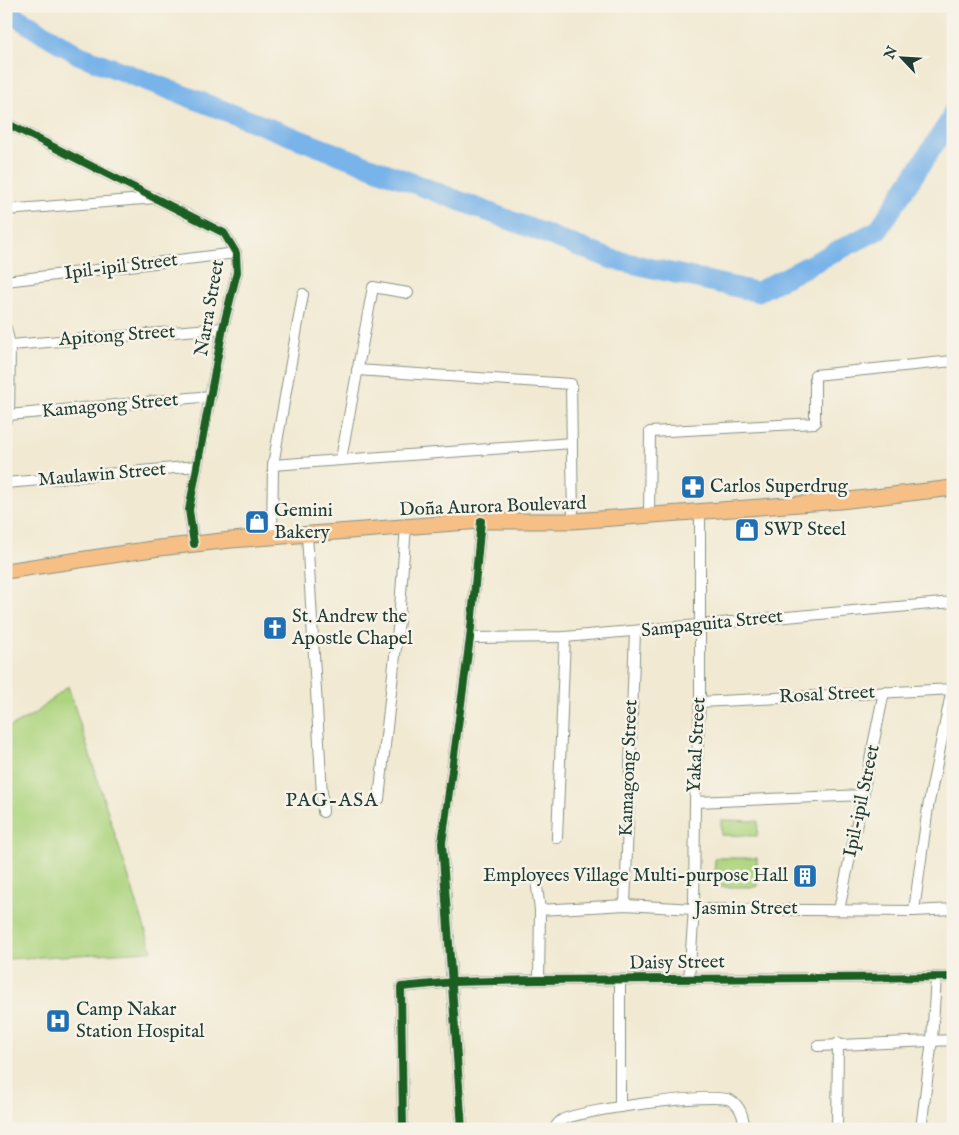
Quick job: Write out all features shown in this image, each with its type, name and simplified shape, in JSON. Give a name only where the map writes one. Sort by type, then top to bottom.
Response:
[{"type":"main road","name":"Doña Aurora Boulevard","points":[[6,571],[194,544],[272,537],[481,521],[573,521],[649,516],[840,501],[953,488]]},
{"type":"street","name":"Narra Street","points":[[6,123],[224,233],[236,253],[237,272],[223,328],[189,510],[194,544]]},
{"type":"street","points":[[6,210],[157,198]]},
{"type":"street","name":"Ipil-ipil Street","points":[[6,281],[236,253]]},
{"type":"street","points":[[341,459],[373,287],[408,293]]},
{"type":"street","points":[[272,537],[273,465],[303,294]]},
{"type":"street","points":[[6,328],[10,345],[8,417]]},
{"type":"street","name":"Apitong Street","points":[[10,345],[223,328]]},
{"type":"street","points":[[649,516],[650,432],[815,423],[815,375],[953,361]]},
{"type":"street","points":[[357,370],[571,384],[573,521]]},
{"type":"street","name":"Kamagong Street","points":[[8,417],[211,396]]},
{"type":"street","points":[[273,465],[572,443]]},
{"type":"street","name":"Maulawin Street","points":[[6,483],[197,466]]},
{"type":"street","name":"Yakal Street","points":[[689,978],[694,909],[694,802],[700,702],[700,512]]},
{"type":"street","points":[[462,1129],[454,982],[442,843],[470,638],[481,521]]},
{"type":"street","points":[[379,799],[399,620],[406,526]]},
{"type":"street","points":[[307,534],[323,812]]},
{"type":"street","name":"Sampaguita Street","points":[[470,638],[565,637],[953,602]]},
{"type":"street","name":"Kamagong Street","points":[[625,905],[635,631]]},
{"type":"street","points":[[557,838],[565,637]]},
{"type":"street","points":[[914,911],[928,807],[952,689]]},
{"type":"street","name":"Rosal Street","points":[[700,702],[952,689]]},
{"type":"street","name":"Ipil-ipil Street","points":[[839,910],[884,692]]},
{"type":"street","points":[[694,802],[864,795]]},
{"type":"street","points":[[537,887],[540,910],[539,980]]},
{"type":"street","name":"Jasmin Street","points":[[540,910],[625,905],[694,909],[914,911],[953,909]]},
{"type":"street","points":[[921,1129],[932,1040],[936,977]]},
{"type":"street","name":"Daisy Street","points":[[403,1129],[401,987],[454,982],[539,980],[620,981],[689,978],[953,977]]},
{"type":"street","points":[[620,981],[620,1107]]},
{"type":"street","points":[[818,1046],[838,1043],[953,1040]]},
{"type":"street","points":[[836,1129],[838,1043]]},
{"type":"street","points":[[554,1129],[562,1120],[620,1107],[703,1097],[727,1098],[737,1104],[744,1120],[744,1129]]},
{"type":"green space","points":[[68,686],[152,951],[6,959],[6,729],[36,713]]},
{"type":"green space","points":[[721,820],[758,821],[757,836],[721,835]]},
{"type":"green space","points":[[715,858],[757,858],[757,887],[714,887]]},
{"type":"waterway","points":[[6,11],[79,55],[611,259],[757,292],[878,230],[951,119],[953,112]]},
{"type":"cycle path","points":[[6,123],[224,233],[236,253],[237,272],[223,328],[189,510],[194,544]]},
{"type":"cycle path","points":[[462,1129],[442,843],[470,638],[481,521]]},
{"type":"cycle path","points":[[403,1129],[401,987],[454,982],[539,980],[953,977]]},
{"type":"place","name":"Carlos Superdrug","points":[[693,487]]},
{"type":"place","name":"Gemini Bakery","points":[[257,522]]},
{"type":"place","name":"SWP Steel","points":[[747,530]]},
{"type":"place","name":"St. Andrew the Apostle Chapel","points":[[275,628]]},
{"type":"place","name":"Employees Village Multi-purpose Hall","points":[[805,876]]},
{"type":"place","name":"Camp Nakar Station Hospital","points":[[58,1021]]},
{"type":"district","name":"PAG-ASA","points":[[332,800]]}]
